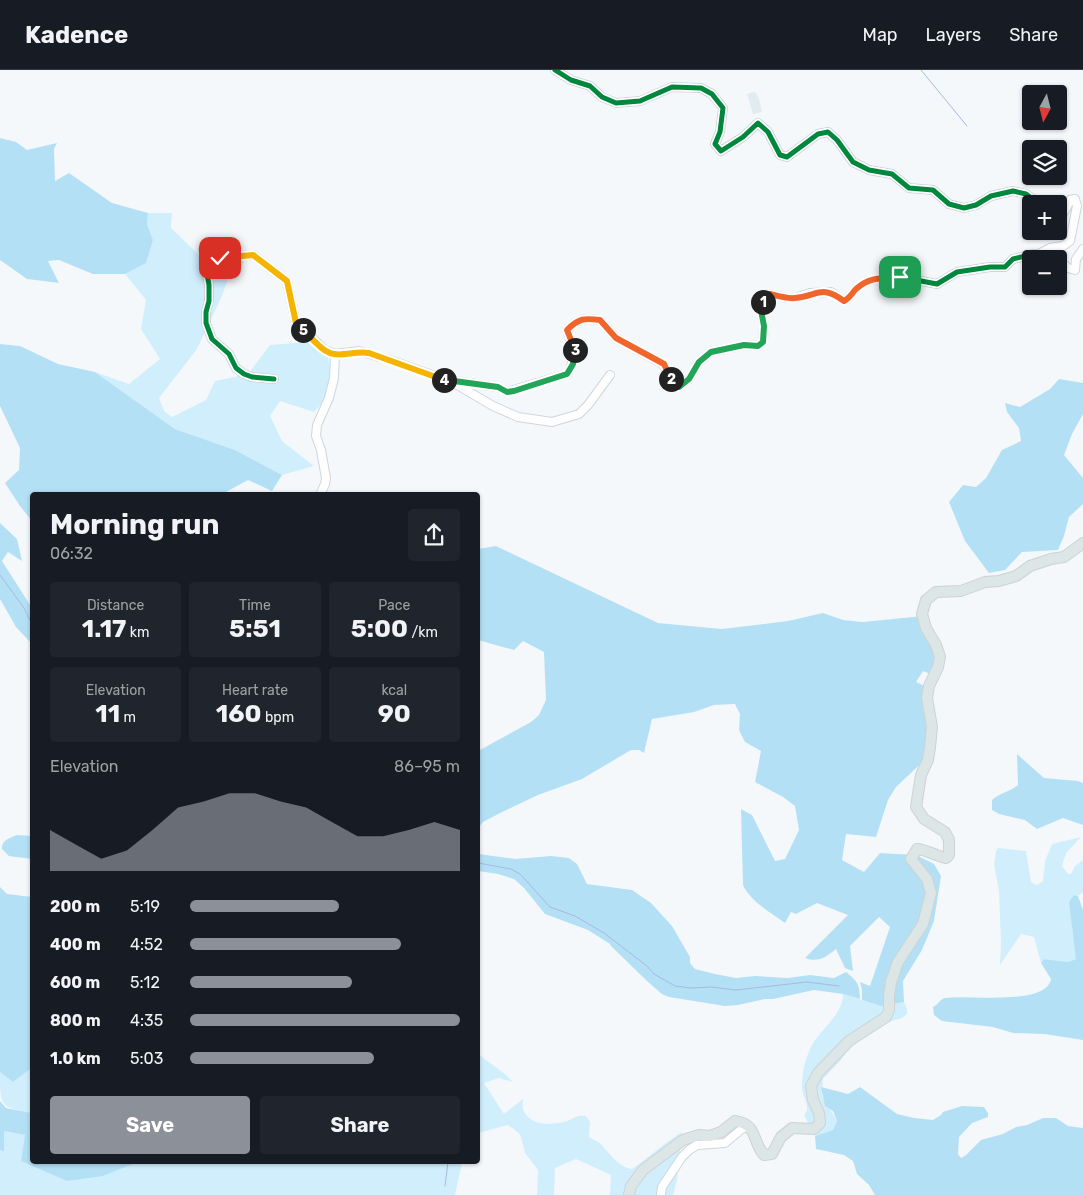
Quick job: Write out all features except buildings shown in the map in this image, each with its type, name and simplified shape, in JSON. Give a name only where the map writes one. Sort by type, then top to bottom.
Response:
[{"type":"main road","points":[[629,1195],[631,1186],[643,1170],[683,1140],[699,1135],[710,1136],[721,1132],[735,1122],[744,1122],[750,1127],[759,1150],[764,1155],[772,1154],[781,1137],[792,1128],[814,1129],[820,1123],[811,1086],[818,1072],[849,1041],[886,1017],[889,1010],[891,982],[898,962],[923,924],[931,893],[926,879],[911,859],[917,850],[927,850],[946,858],[948,855],[949,840],[945,832],[924,820],[916,807],[918,785],[928,760],[931,741],[932,727],[927,698],[929,686],[938,667],[940,657],[936,645],[926,628],[922,614],[926,600],[936,592],[961,591],[985,582],[999,581],[1016,576],[1030,566],[1064,557],[1083,543]]},
{"type":"street","points":[[555,70],[571,80],[590,86],[602,97],[616,103],[640,101],[672,87],[701,88],[712,94],[723,108],[720,132],[715,144],[721,151],[743,137],[758,123],[768,132],[780,154],[787,157],[818,134],[828,132],[837,140],[853,162],[869,170],[892,174],[909,188],[933,190],[949,204],[964,208],[976,205],[991,196],[1012,191],[1027,195]]},
{"type":"street","points":[[1046,250],[1064,246],[1070,241],[1077,206],[1075,199],[1070,200],[1067,207]]},
{"type":"street","points":[[1067,267],[1075,270],[1076,259],[1083,249]]},
{"type":"street","points":[[203,250],[206,257],[220,258],[253,255],[287,281],[296,323],[318,345],[334,354],[359,351],[369,353],[454,383],[493,406],[518,417],[552,422],[579,414],[588,406],[610,375]]},
{"type":"street","points":[[211,257],[206,268],[209,285],[206,323],[212,339],[229,354],[236,368],[244,374],[252,377],[274,379]]},
{"type":"street","points":[[454,383],[454,381],[498,387],[507,392],[567,374],[573,364],[575,350],[567,330],[584,318],[600,320],[616,338],[664,364],[673,383],[679,387],[689,379],[699,362],[711,352],[744,345],[758,346],[763,342],[764,326],[760,305],[771,296],[770,294],[786,298],[796,298],[810,294],[832,292],[844,301],[849,298],[856,288],[872,279],[886,278],[891,280],[900,277],[937,284],[957,272],[990,267],[1005,267],[1013,259],[1022,257]]},
{"type":"street","points":[[321,492],[326,478],[321,450],[316,436],[317,425],[329,398],[334,378],[334,354]]},
{"type":"street","points":[[661,1195],[662,1187],[682,1157],[689,1150],[697,1145],[725,1143],[743,1128],[750,1127]]},
{"type":"shaded area","points":[[756,93],[759,99],[762,112],[753,114],[747,94]]},
{"type":"shaded area","points":[[0,138],[16,142],[27,150],[57,143],[54,149],[55,181],[69,173],[112,203],[148,213],[147,224],[153,240],[146,263],[125,274],[93,274],[59,260],[48,261],[59,283],[27,279],[0,260]]},
{"type":"shaded area","points":[[148,213],[172,213],[171,228],[199,255],[216,263],[247,257],[240,268],[228,279],[197,349],[159,398],[164,411],[172,417],[206,400],[215,381],[248,374],[270,345],[307,342],[328,356],[332,381],[323,402],[314,412],[280,401],[270,416],[282,441],[314,466],[282,475],[235,450],[175,429],[95,372],[129,384],[160,359],[141,329],[146,300],[125,274],[146,262],[153,240],[147,224]]},
{"type":"shaded area","points":[[0,344],[20,346],[58,364],[95,372],[175,429],[235,450],[282,475],[272,491],[248,480],[226,492],[30,492],[30,518],[5,483],[19,470],[20,448],[0,406]]},
{"type":"shaded area","points":[[1059,379],[1083,383],[1083,414],[1072,434],[1064,455],[1083,478],[1083,504],[1069,517],[1058,550],[1022,552],[1005,570],[989,573],[965,541],[949,502],[963,485],[976,487],[986,478],[1002,450],[1021,441],[1019,428],[1007,412],[1005,403],[1020,407],[1050,389]]},
{"type":"shaded area","points":[[0,523],[17,539],[22,561],[8,552],[2,561],[30,605],[30,642],[16,627],[0,599]]},
{"type":"shaded area","points":[[496,546],[658,623],[722,629],[788,621],[823,613],[843,620],[863,622],[923,616],[936,650],[935,676],[923,671],[916,682],[927,687],[930,755],[896,787],[888,800],[876,837],[846,834],[842,860],[864,872],[880,853],[916,855],[934,864],[941,876],[934,921],[922,950],[903,981],[904,1002],[881,1006],[862,1000],[860,982],[870,986],[890,927],[879,917],[850,946],[853,971],[845,968],[836,949],[822,958],[814,960],[805,958],[848,915],[817,903],[796,914],[791,912],[785,923],[756,902],[746,891],[743,885],[741,809],[752,815],[775,861],[785,859],[799,830],[795,806],[783,797],[755,782],[761,751],[745,742],[739,730],[740,714],[735,704],[714,705],[694,712],[652,719],[644,753],[639,750],[631,750],[582,779],[538,795],[483,822],[480,826],[480,750],[531,722],[539,715],[546,700],[544,652],[523,641],[514,650],[480,641],[480,549]]},
{"type":"shaded area","points":[[1017,754],[1044,778],[1083,783],[1083,825],[1063,818],[1037,829],[1025,820],[999,814],[992,810],[992,800],[1018,785]]},
{"type":"shaded area","points":[[17,835],[30,836],[30,859],[9,856],[2,849],[4,842]]},
{"type":"shaded area","points":[[1081,837],[1066,853],[1062,866],[1068,874],[1071,874],[1075,866],[1083,860],[1083,892],[1078,896],[1074,895],[1072,929],[1077,951],[1076,959],[1068,962],[1044,959],[1041,963],[1034,937],[1021,934],[1000,965],[999,891],[994,865],[996,851],[998,848],[1026,851],[1031,882],[1037,885],[1043,881],[1045,861],[1052,844]]},
{"type":"shaded area","points":[[480,854],[516,859],[551,856],[569,858],[577,864],[587,884],[632,890],[651,903],[672,926],[690,957],[690,963],[695,969],[736,978],[755,976],[788,978],[810,975],[834,978],[846,972],[857,983],[860,999],[843,994],[814,990],[773,999],[725,1006],[669,997],[662,994],[647,981],[610,944],[588,930],[545,914],[524,888],[514,879],[480,871]]},
{"type":"shaded area","points":[[0,887],[7,894],[30,897],[30,1071],[13,1082],[0,1072]]},
{"type":"shaded area","points":[[1074,895],[1078,896],[1083,910],[1083,1040],[1045,1034],[1013,1033],[993,1027],[942,1021],[934,1015],[933,1007],[945,998],[1004,998],[1035,993],[1046,988],[1051,979],[1041,963],[1044,959],[1068,962],[1076,959],[1069,902]]},
{"type":"shaded area","points":[[843,994],[881,1006],[904,1002],[907,1014],[902,1018],[885,1023],[853,1043],[841,1060],[823,1079],[822,1096],[837,1121],[833,1130],[815,1136],[804,1115],[807,1105],[802,1091],[803,1070],[811,1046],[837,1012]]},
{"type":"shaded area","points":[[480,1055],[513,1082],[499,1078],[484,1083],[504,1114],[523,1099],[523,1108],[527,1116],[543,1124],[586,1116],[590,1122],[589,1137],[600,1143],[614,1159],[627,1168],[632,1169],[682,1132],[677,1180],[673,1195],[610,1195],[611,1175],[576,1159],[555,1168],[554,1195],[537,1195],[538,1170],[525,1153],[520,1134],[508,1125],[480,1132]]},
{"type":"shaded area","points":[[30,1071],[30,1113],[14,1109],[4,1103],[0,1093],[0,1072],[13,1082]]},
{"type":"shaded area","points":[[821,1087],[848,1094],[860,1087],[897,1114],[914,1118],[933,1120],[943,1112],[962,1106],[984,1107],[988,1117],[972,1123],[959,1137],[958,1154],[961,1158],[981,1140],[1003,1134],[1016,1127],[1027,1125],[1043,1118],[1056,1118],[1068,1126],[1083,1128],[1083,1195],[875,1195],[869,1185],[857,1174],[853,1161],[844,1155],[816,1149],[815,1136],[833,1130],[837,1121],[833,1111],[825,1106]]},
{"type":"shaded area","points":[[0,1101],[6,1108],[30,1113],[30,1164],[133,1164],[103,1176],[67,1181],[21,1161],[25,1135],[4,1131],[4,1151],[0,1150]]},
{"type":"shaded area","points":[[4,1131],[26,1135],[21,1161],[103,1176],[130,1164],[462,1164],[455,1195],[0,1195],[0,1150],[4,1150]]},
{"type":"waterway","points":[[921,70],[967,126]]},
{"type":"waterway","points":[[0,575],[24,608],[30,620]]},
{"type":"waterway","points":[[480,863],[511,869],[520,874],[550,907],[575,916],[604,933],[647,966],[654,974],[675,986],[736,990],[807,982],[839,986]]},
{"type":"waterway","points":[[445,1186],[448,1164]]},
{"type":"cycle path","points":[[555,70],[571,80],[590,86],[602,97],[616,103],[640,101],[672,87],[701,88],[712,94],[723,108],[720,132],[715,144],[721,151],[743,137],[758,123],[768,132],[780,155],[787,157],[818,134],[828,132],[837,140],[853,162],[869,170],[892,174],[909,188],[933,190],[949,204],[964,208],[976,205],[991,196],[1013,191],[1027,195]]},
{"type":"cycle path","points":[[211,257],[206,268],[209,285],[206,323],[212,339],[229,354],[236,368],[244,374],[252,377],[274,379]]},
{"type":"cycle path","points":[[454,383],[454,381],[498,387],[507,392],[567,374],[574,357],[572,342],[567,330],[578,321],[590,319],[600,320],[616,338],[663,364],[673,383],[679,387],[689,379],[699,362],[711,352],[744,345],[758,346],[763,342],[764,326],[760,305],[771,296],[770,294],[786,298],[796,298],[810,293],[831,292],[844,301],[856,289],[868,281],[882,279],[891,281],[900,277],[937,284],[957,272],[990,267],[1005,267],[1013,259],[1022,257]]},
{"type":"route","points":[[220,258],[253,255],[287,281],[296,323],[325,350],[334,354],[359,351],[369,353],[454,383],[454,381],[498,387],[507,392],[567,374],[573,364],[575,350],[567,330],[584,318],[600,320],[616,338],[664,364],[673,383],[679,387],[689,379],[699,362],[711,352],[744,345],[753,344],[758,346],[763,342],[764,326],[760,305],[771,296],[770,294],[786,298],[796,298],[810,294],[832,292],[844,301],[849,298],[856,288],[872,279],[886,278],[891,280],[900,277]]}]
